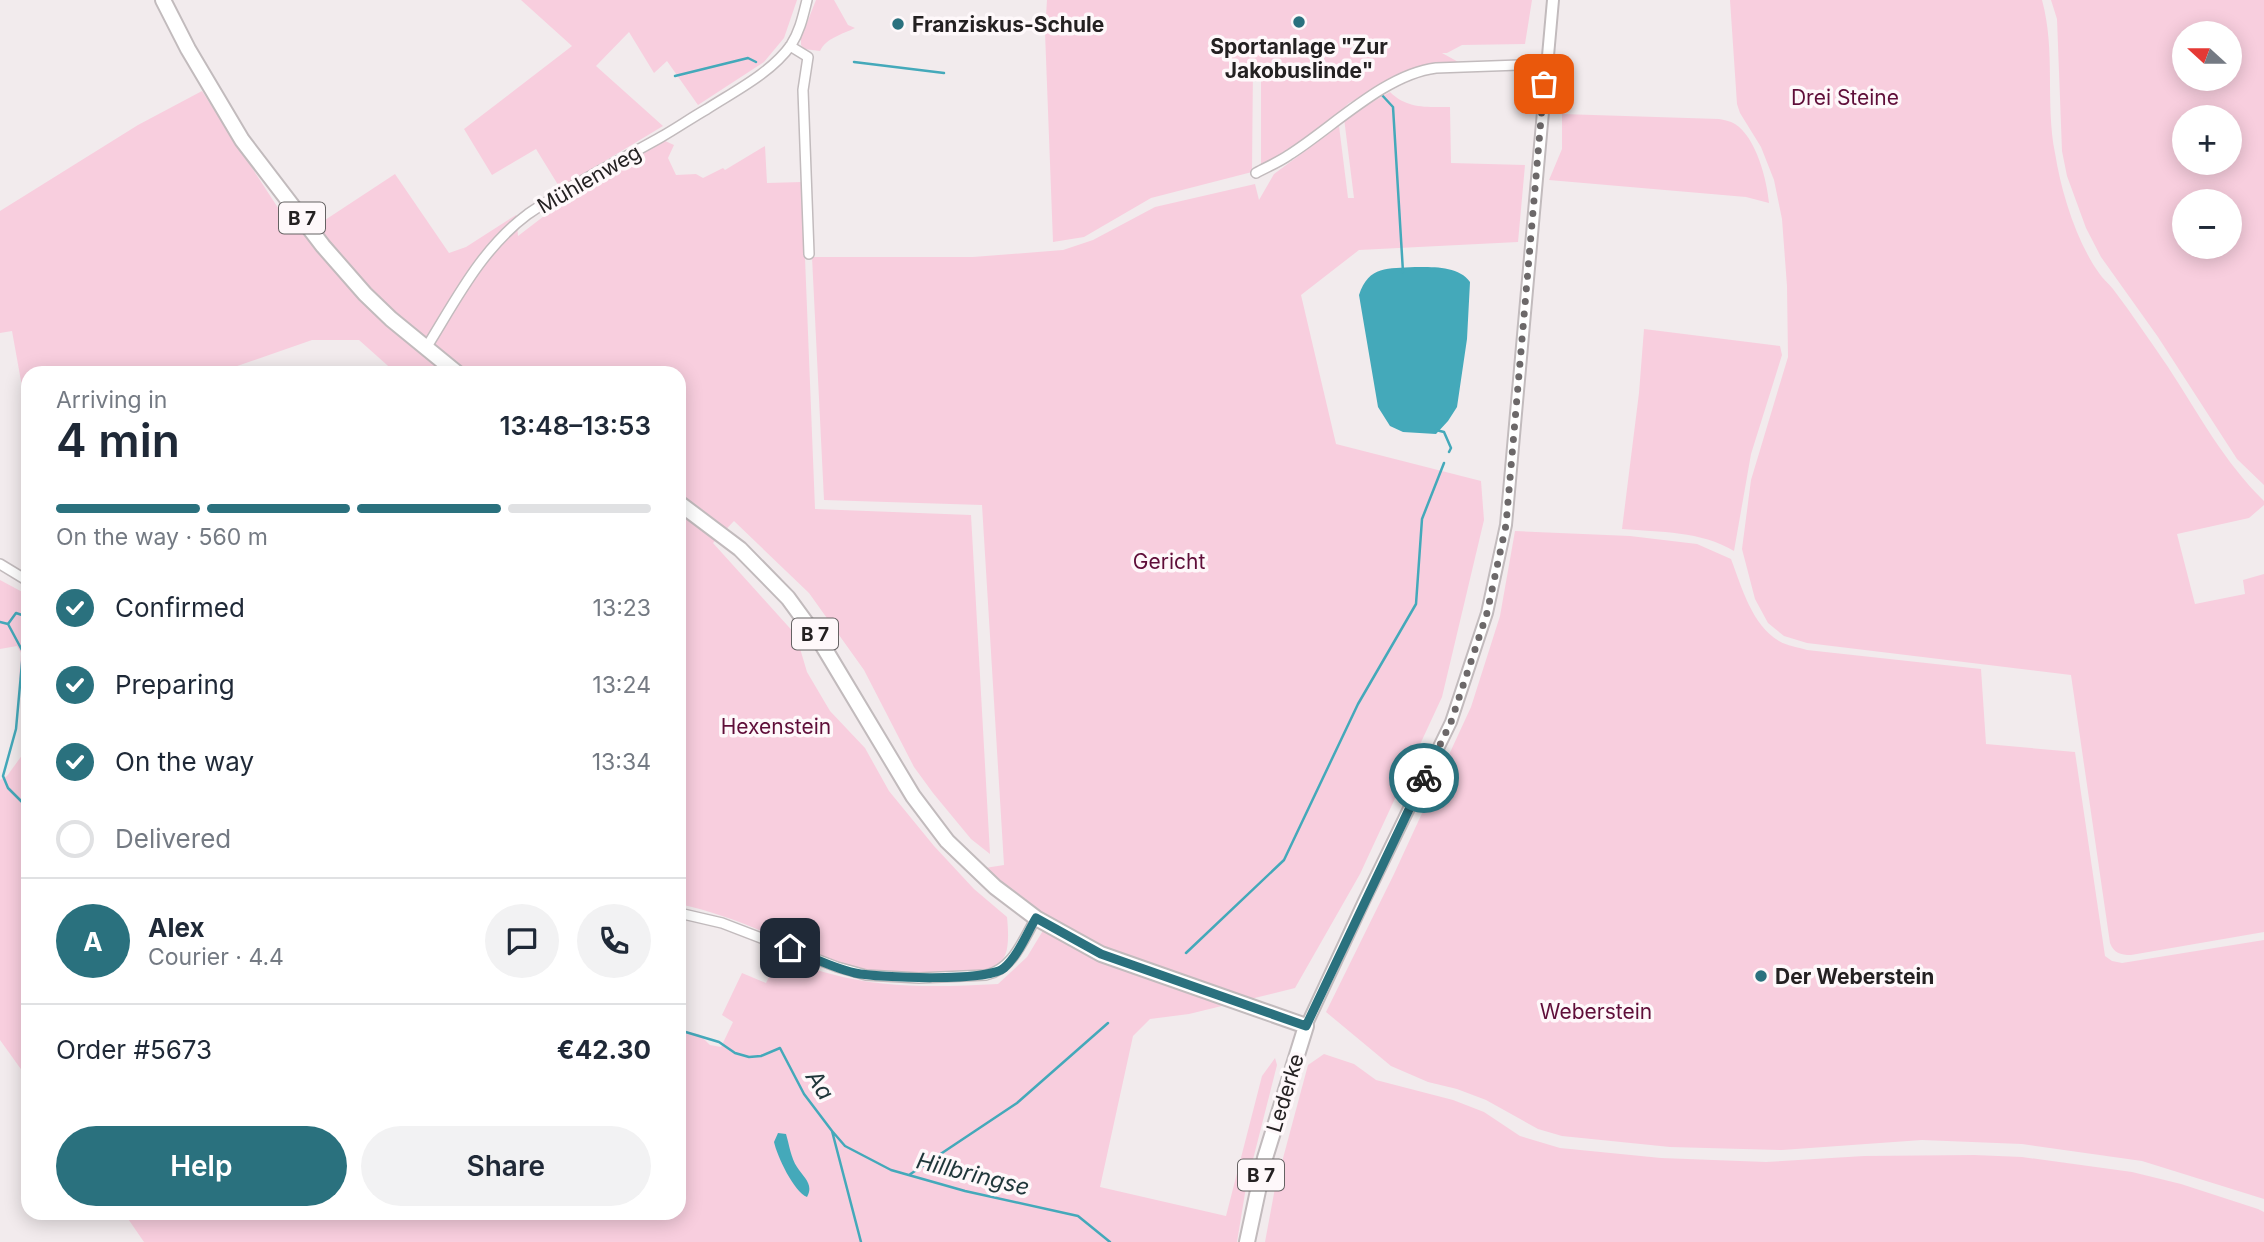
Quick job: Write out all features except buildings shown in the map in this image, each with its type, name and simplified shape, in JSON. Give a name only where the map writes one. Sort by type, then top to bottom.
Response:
[{"type":"main road","name":"B 7","points":[[163,0],[188,49],[242,140],[323,246],[391,319],[448,366]]},
{"type":"main road","name":"B 7","points":[[686,508],[740,549],[788,598],[823,646],[906,786],[947,841],[979,872],[1036,918],[1101,954],[1306,1026]]},
{"type":"main road","name":"Lederke","points":[[1247,1242],[1265,1158],[1306,1026]]},
{"type":"street","name":"Mühlenweg","points":[[426,348],[480,260],[504,234],[528,215],[585,179],[663,136],[773,64],[790,46],[800,27],[807,0]]},
{"type":"street","points":[[1306,1026],[1451,722],[1487,613],[1506,525],[1553,0]]},
{"type":"street","points":[[790,46],[808,57],[803,90],[809,254]]},
{"type":"street","points":[[1256,173],[1289,156],[1367,98],[1422,70],[1546,64]]},
{"type":"street","points":[[0,564],[21,577]]},
{"type":"street","points":[[686,915],[722,923],[852,972],[919,978],[996,973],[1010,961],[1036,918]]},
{"type":"green space","points":[[521,0],[797,0],[784,38],[764,62],[698,105],[667,61],[654,73],[629,32],[596,66],[663,126],[560,188],[536,149],[492,175],[464,129],[572,46]]},
{"type":"green space","points":[[816,0],[834,0],[848,25],[855,28],[831,40],[820,51],[804,49],[801,45],[801,38]]},
{"type":"green space","points":[[1047,0],[1532,0],[1525,44],[1462,45],[1442,53],[1462,64],[1424,66],[1349,103],[1318,133],[1261,166],[1261,64],[1253,64],[1252,172],[1151,198],[1084,237],[1053,242],[1045,32]]},
{"type":"green space","name":"Drei Steine","points":[[1730,0],[2042,0],[2049,38],[2055,153],[2065,199],[2083,246],[2099,273],[2168,367],[2224,454],[2264,501],[2264,505],[2249,518],[2177,534],[2195,604],[2245,594],[2243,580],[2264,574],[2264,932],[2131,955],[2121,954],[2113,949],[2071,675],[1807,643],[1784,636],[1768,623],[1755,599],[1742,549],[1751,480],[1788,357],[1787,286],[1782,219],[1774,180],[1761,147],[1737,104]]},
{"type":"green space","points":[[2051,0],[2264,0],[2264,485],[2237,459],[2158,337],[2101,257],[2086,228],[2067,176],[2062,151],[2057,19]]},
{"type":"green space","name":"Hexenstein","points":[[202,91],[282,214],[322,222],[395,174],[449,253],[466,247],[516,215],[518,236],[565,200],[663,140],[674,145],[668,158],[676,175],[696,174],[703,178],[723,168],[725,170],[765,146],[767,183],[802,182],[815,509],[971,515],[990,854],[971,839],[914,767],[864,670],[809,593],[734,521],[713,543],[796,635],[807,672],[830,711],[865,748],[889,791],[974,889],[1007,917],[1007,947],[1000,963],[983,970],[940,974],[909,975],[863,970],[827,961],[749,926],[686,906],[686,366],[388,366],[359,340],[312,340],[237,366],[21,366],[21,381],[12,331],[0,333],[0,211],[138,125]]},
{"type":"green space","name":"Gericht","points":[[1390,92],[1410,104],[1450,107],[1451,163],[1525,165],[1518,242],[1359,250],[1301,295],[1336,444],[1481,481],[1484,520],[1442,697],[1360,874],[1295,988],[1189,1014],[1150,1019],[1133,1036],[1100,1187],[1226,1216],[1262,1076],[1275,1058],[1277,1065],[1246,1187],[1237,1242],[144,1242],[129,1220],[686,1220],[686,1032],[699,1034],[710,1045],[721,1047],[733,1022],[722,1015],[742,973],[766,983],[780,955],[824,972],[893,985],[998,984],[1027,957],[1047,924],[1033,908],[985,868],[1004,865],[982,505],[824,500],[812,257],[973,257],[1063,250],[1093,240],[1155,207],[1255,184],[1259,200],[1274,174],[1339,126],[1348,198],[1354,198],[1344,118]]},
{"type":"green space","points":[[1562,114],[1719,119],[1731,122],[1742,130],[1754,149],[1763,171],[1769,203],[1746,197],[1549,180],[1562,149]]},
{"type":"green space","points":[[1644,329],[1780,346],[1782,355],[1751,454],[1734,551],[1694,536],[1622,529]]},
{"type":"green space","name":"Weberstein","points":[[1515,531],[1630,536],[1697,544],[1731,559],[1755,616],[1779,641],[1807,650],[1981,669],[1986,744],[2075,752],[2105,956],[2122,963],[2264,940],[2264,1199],[2142,1161],[2022,1144],[1922,1140],[1782,1150],[1670,1147],[1562,1136],[1538,1129],[1486,1100],[1428,1082],[1391,1066],[1326,1012],[1394,874],[1471,707],[1500,616]]},
{"type":"green space","points":[[0,580],[21,591],[21,653],[17,646],[0,649]]},
{"type":"green space","points":[[21,757],[21,1069],[0,1040],[0,780],[7,776]]},
{"type":"green space","points":[[1324,1054],[1354,1064],[1376,1080],[1453,1100],[1484,1112],[1520,1136],[1560,1148],[1661,1158],[1766,1162],[1864,1156],[2022,1157],[2132,1172],[2181,1184],[2258,1209],[2264,1212],[2264,1242],[1265,1242],[1275,1188],[1308,1065]]},
{"type":"water","points":[[1415,267],[1453,270],[1470,282],[1467,339],[1457,407],[1436,434],[1403,432],[1390,426],[1378,407],[1359,295],[1363,285],[1374,273]]},
{"type":"water","points":[[778,1133],[786,1134],[795,1163],[809,1185],[807,1197],[797,1188],[782,1164],[774,1142]]},
{"type":"waterway","points":[[675,76],[748,58],[756,62]]},
{"type":"waterway","points":[[854,62],[944,73]]},
{"type":"waterway","points":[[1381,94],[1393,107],[1403,272]]},
{"type":"waterway","points":[[1436,430],[1444,432],[1451,448],[1449,452]]},
{"type":"waterway","points":[[1186,953],[1284,860],[1358,704],[1416,604],[1422,519],[1444,463]]},
{"type":"waterway","name":"Aa","points":[[0,622],[8,624],[16,613],[21,615]]},
{"type":"waterway","points":[[8,624],[21,648]]},
{"type":"waterway","points":[[21,674],[16,729],[3,776],[8,788],[21,801]]},
{"type":"waterway","points":[[909,1175],[1017,1103],[1108,1023]]},
{"type":"waterway","name":"Aa","points":[[686,1032],[719,1042],[735,1053],[749,1057],[761,1056],[780,1048],[804,1094],[832,1131],[861,1242]]},
{"type":"waterway","name":"Hillbringse","points":[[832,1131],[845,1146],[891,1170],[965,1191],[1078,1216],[1110,1242]]},
{"type":"way so far","points":[[1424,778],[1451,722],[1487,613],[1506,525],[1544,84]]},
{"type":"place","name":"Sportanlage \"Zur Jakobuslinde\"","points":[[1299,22]]},
{"type":"place","name":"Franziskus-Schule","points":[[898,24]]},
{"type":"place","name":"Der Weberstein","points":[[1761,976]]},
{"type":"route","points":[[790,948],[837,967],[866,975],[919,978],[986,975],[1004,968],[1036,918],[1101,954],[1306,1026],[1424,778]]}]
